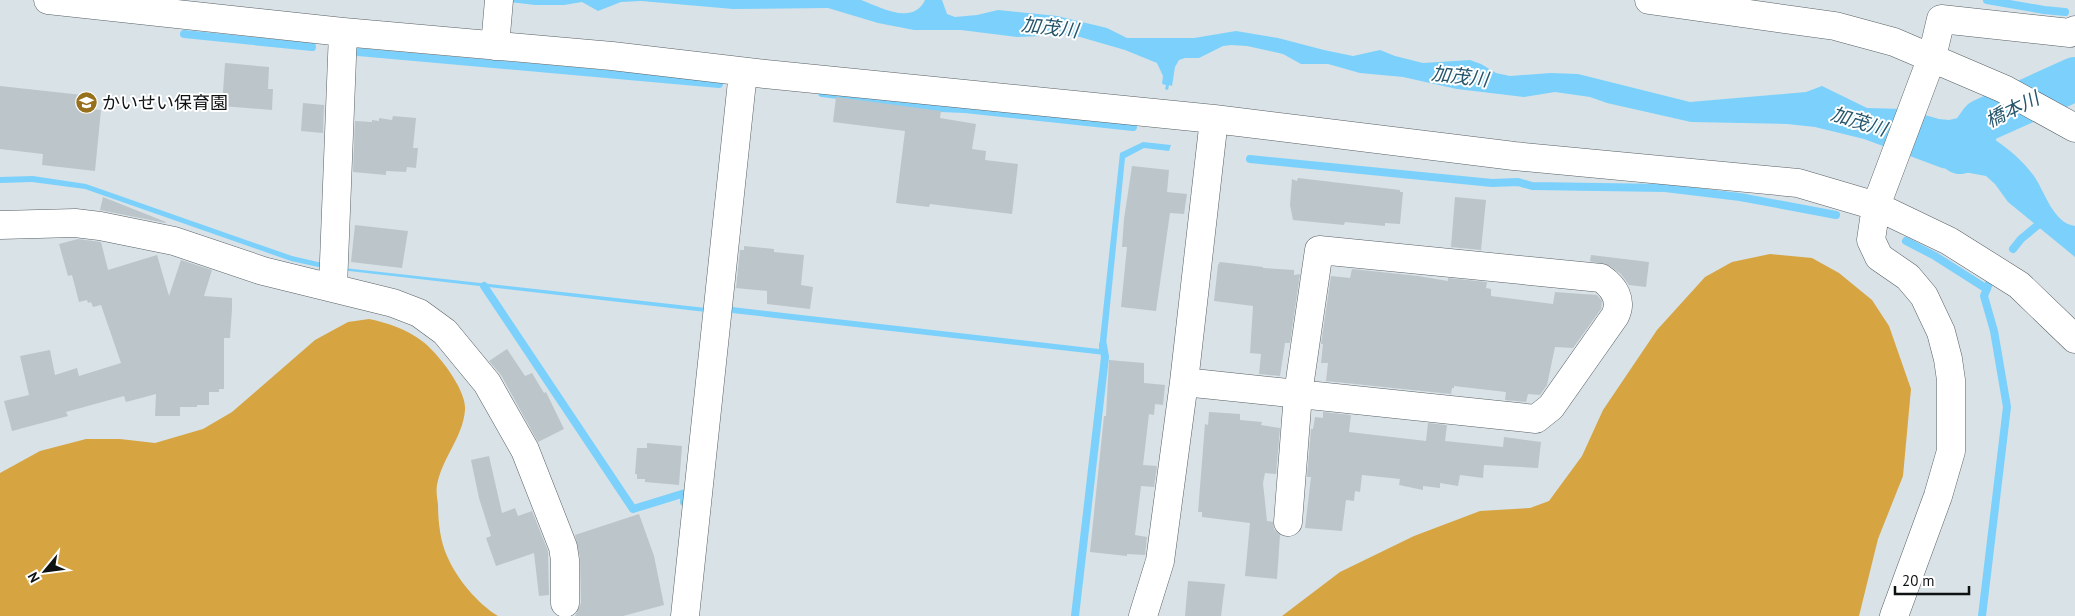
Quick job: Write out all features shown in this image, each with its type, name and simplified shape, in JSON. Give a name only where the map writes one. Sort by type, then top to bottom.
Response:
[{"type":"street","points":[[48,0],[343,32],[496,23],[612,56],[743,72],[1214,119],[1514,156],[1798,183],[1876,206],[1949,241],[2019,285],[2075,338]]},
{"type":"street","points":[[1649,0],[1835,26],[1894,42],[2004,89],[2070,124]]},
{"type":"street","points":[[1894,616],[1938,496],[1951,451],[1951,380],[1941,332],[1924,296],[1908,277],[1880,257],[1871,240],[1876,206],[1932,57],[1941,19],[2070,33],[2075,30]]},
{"type":"street","points":[[333,273],[343,32]]},
{"type":"street","points":[[685,616],[743,72]]},
{"type":"street","points":[[1143,616],[1160,561],[1184,382],[1214,119]]},
{"type":"street","points":[[0,225],[75,223],[100,226],[174,241],[263,271],[333,273],[393,303],[419,313],[445,332],[487,382],[525,450],[563,547],[565,560],[565,603]]},
{"type":"street","points":[[1184,382],[1298,394],[1536,419],[1551,407],[1619,309],[1618,299],[1611,284],[1601,278],[1319,250],[1298,394],[1288,522]]},
{"type":"shaded area","points":[[1770,254],[1812,258],[1839,273],[1872,300],[1889,326],[1911,389],[1903,476],[1878,539],[1859,616],[1282,616],[1340,572],[1414,536],[1480,511],[1530,508],[1549,501],[1582,456],[1603,410],[1657,330],[1705,277],[1732,262]]},
{"type":"shaded area","points":[[369,319],[397,327],[422,341],[443,362],[461,392],[465,410],[463,420],[437,485],[440,530],[445,550],[456,573],[468,590],[498,616],[0,616],[0,473],[40,451],[86,439],[120,439],[155,443],[203,429],[232,412],[315,340],[348,322]]},
{"type":"water","name":"加茂川","points":[[494,0],[861,0],[886,10],[904,13],[913,12],[920,8],[925,0],[942,0],[947,14],[955,17],[977,15],[998,10],[1057,16],[1107,28],[1127,38],[1194,38],[1236,31],[1278,38],[1353,56],[1380,50],[1423,63],[1470,60],[1496,73],[1510,76],[1551,73],[1578,74],[1690,102],[1806,92],[1822,86],[1867,108],[1904,109],[1949,120],[1962,117],[1982,130],[2027,167],[2055,213],[2067,224],[2075,226],[2075,257],[2008,202],[1995,184],[1986,176],[1942,168],[1864,139],[1815,127],[1787,124],[1691,122],[1607,103],[1590,97],[1555,92],[1524,97],[1457,89],[1403,77],[1360,73],[1328,64],[1301,64],[1283,54],[1247,46],[1223,46],[1199,58],[1179,60],[1175,67],[1172,86],[1169,85],[1168,90],[1165,89],[1166,85],[1162,84],[1163,76],[1157,63],[1125,50],[1080,37],[1064,35],[1017,37],[961,30],[914,30],[878,23],[828,8],[733,9],[641,1],[621,2],[598,11],[582,2],[564,5],[535,5]]},
{"type":"water","points":[[1143,142],[1171,145],[1169,151],[1144,148],[1125,158],[1105,355],[732,313],[732,307],[1099,349],[1120,153]]},
{"type":"water","points":[[33,176],[86,184],[292,256],[344,268],[706,308],[706,312],[323,268],[291,261],[85,189],[32,182],[0,183],[0,177]]},
{"type":"building","points":[[225,63],[269,67],[268,89],[273,89],[272,110],[222,106]]},
{"type":"building","points":[[0,86],[82,95],[81,108],[101,110],[95,171],[42,165],[43,154],[0,149]]},
{"type":"building","points":[[836,97],[941,111],[940,118],[976,124],[972,149],[986,151],[985,160],[1018,164],[1012,214],[930,204],[929,207],[896,203],[905,131],[833,122]]},
{"type":"building","points":[[303,103],[324,105],[323,133],[301,131]]},
{"type":"building","points":[[393,116],[416,118],[413,148],[418,148],[416,168],[407,167],[406,172],[386,171],[386,175],[353,172],[355,121],[372,122],[372,120],[379,121],[379,118],[392,120]]},
{"type":"building","points":[[1132,166],[1169,170],[1167,192],[1187,194],[1184,214],[1170,213],[1156,311],[1121,307],[1127,247],[1122,247],[1124,219]]},
{"type":"building","points":[[1298,178],[1400,190],[1400,192],[1403,192],[1400,224],[1385,223],[1385,226],[1345,222],[1344,225],[1293,220],[1290,205],[1292,179],[1297,181]]},
{"type":"building","points":[[103,197],[166,222],[100,210]]},
{"type":"building","points":[[1455,197],[1486,200],[1481,250],[1451,247]]},
{"type":"building","points":[[355,225],[408,231],[402,268],[351,262]]},
{"type":"building","points":[[78,239],[101,242],[108,270],[157,255],[169,296],[181,260],[212,270],[204,296],[232,298],[232,309],[230,338],[224,338],[224,389],[219,389],[219,392],[209,392],[209,405],[180,407],[180,416],[155,416],[156,394],[126,402],[124,396],[66,412],[68,416],[12,431],[4,401],[29,395],[20,356],[50,350],[55,375],[77,368],[79,376],[121,363],[101,305],[93,307],[91,302],[88,303],[87,300],[79,302],[72,275],[68,276],[59,244]]},
{"type":"building","points":[[744,246],[804,255],[801,285],[813,287],[810,309],[767,304],[767,291],[736,288],[740,250],[744,250]]},
{"type":"building","points":[[1591,255],[1649,262],[1646,287],[1629,285],[1621,274],[1610,266],[1590,261]]},
{"type":"building","points":[[1220,262],[1294,270],[1294,275],[1300,274],[1290,343],[1285,343],[1280,376],[1259,374],[1261,354],[1250,353],[1253,306],[1214,301],[1218,265]]},
{"type":"building","points":[[1352,269],[1448,281],[1448,278],[1487,282],[1486,288],[1491,289],[1491,296],[1553,304],[1555,292],[1597,295],[1602,301],[1601,309],[1573,348],[1555,347],[1547,385],[1540,395],[1528,394],[1526,402],[1505,400],[1506,392],[1454,386],[1451,394],[1326,381],[1328,363],[1321,363],[1323,344],[1321,344],[1331,276],[1350,278]]},
{"type":"building","points":[[507,349],[525,376],[532,373],[544,393],[546,392],[564,429],[538,442],[501,375],[489,361]]},
{"type":"building","points":[[1109,360],[1144,363],[1144,383],[1165,385],[1163,405],[1155,404],[1154,415],[1149,414],[1143,465],[1157,466],[1154,487],[1141,486],[1135,535],[1147,537],[1145,555],[1127,554],[1127,556],[1090,552],[1104,416],[1106,416]]},
{"type":"building","points":[[1209,412],[1240,414],[1240,420],[1262,422],[1261,425],[1280,428],[1276,474],[1265,473],[1263,483],[1267,521],[1273,522],[1274,529],[1280,535],[1277,579],[1245,576],[1250,523],[1202,517],[1202,512],[1198,512],[1205,424],[1208,425]]},
{"type":"building","points":[[1323,412],[1351,415],[1349,432],[1426,441],[1428,423],[1447,425],[1445,441],[1503,447],[1504,437],[1541,442],[1538,468],[1484,465],[1483,478],[1460,475],[1458,486],[1440,483],[1440,488],[1423,486],[1423,490],[1399,485],[1400,479],[1362,475],[1360,492],[1355,491],[1354,501],[1346,500],[1342,531],[1305,528],[1311,477],[1307,477],[1311,429],[1313,429],[1315,417],[1323,418]]},
{"type":"building","points":[[647,443],[682,446],[679,485],[645,482],[645,479],[637,479],[637,474],[635,474],[637,448],[647,448]]},
{"type":"building","points":[[489,456],[502,513],[515,508],[518,516],[532,511],[548,551],[549,595],[539,596],[534,553],[496,566],[486,538],[491,536],[479,498],[471,460]]},
{"type":"building","points":[[639,514],[654,556],[664,605],[623,616],[575,616],[581,603],[580,558],[575,535]]},
{"type":"building","points":[[1188,581],[1225,584],[1221,616],[1185,616]]},
{"type":"waterway","points":[[1987,0],[2065,12]]},
{"type":"waterway","points":[[184,34],[312,47]]},
{"type":"waterway","points":[[358,52],[719,84]]},
{"type":"waterway","name":"橋本川","points":[[1960,152],[1982,121],[2075,79]]},
{"type":"waterway","points":[[822,93],[941,108],[1133,127]]},
{"type":"waterway","points":[[1250,159],[1492,183],[1518,182],[1532,186],[1665,188],[1740,197],[1836,215]]},
{"type":"waterway","points":[[2013,249],[2021,239],[2044,220]]},
{"type":"waterway","points":[[1906,241],[1935,256],[1987,289]]},
{"type":"waterway","points":[[1982,616],[2007,407],[1994,331],[1984,296],[1990,281]]},
{"type":"waterway","points":[[484,286],[633,509],[685,493],[684,502]]},
{"type":"waterway","points":[[1075,616],[1105,357],[1103,345]]},
{"type":"place","name":"かいせい保育園","points":[[86,103]]}]
